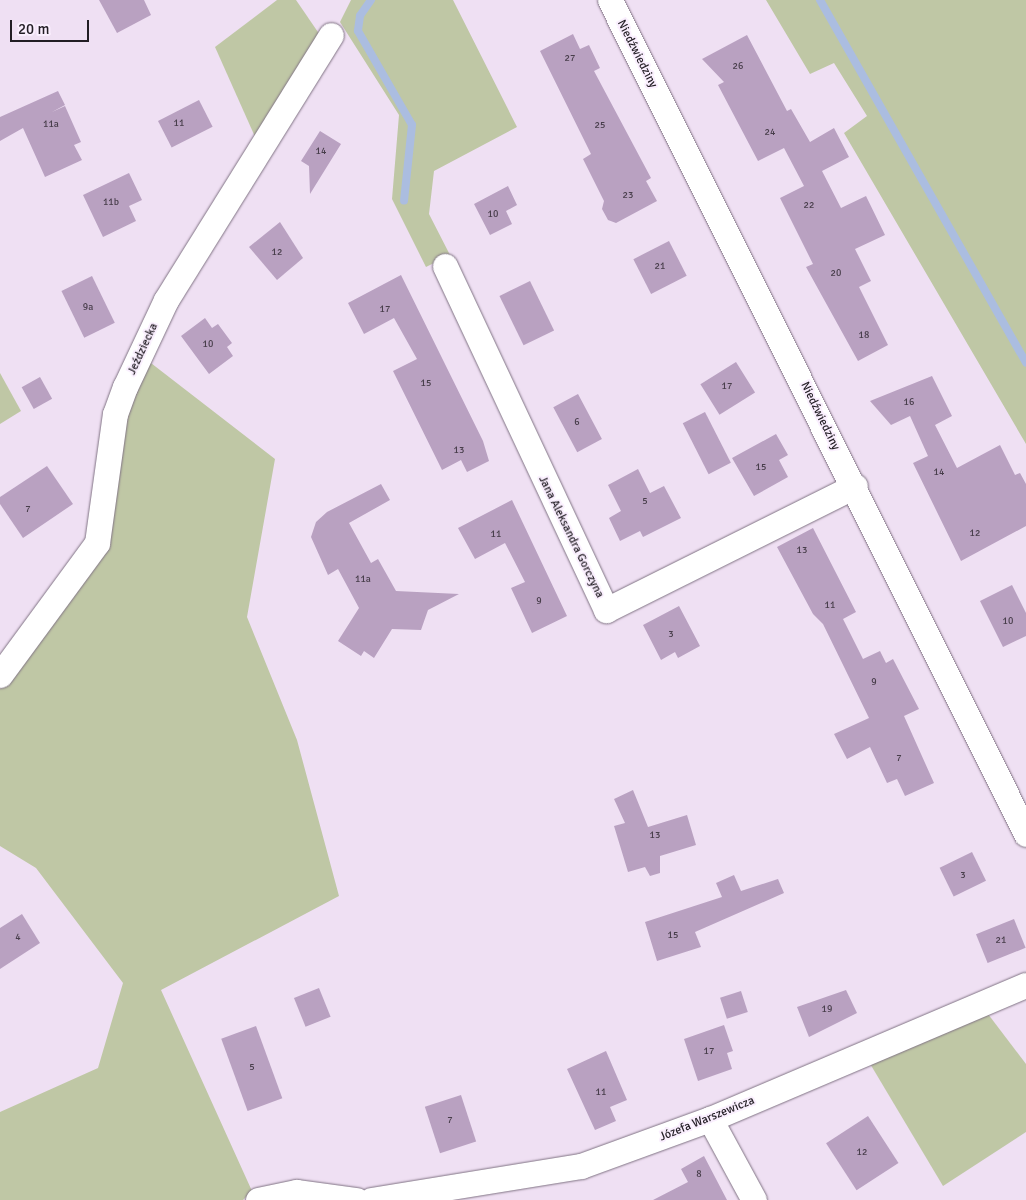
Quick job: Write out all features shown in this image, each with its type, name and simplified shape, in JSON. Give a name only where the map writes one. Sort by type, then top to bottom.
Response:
[{"type":"street","name":"Niedźwiedziny","points":[[610,0],[855,486],[1026,834]]},
{"type":"street","name":"Jeździecka","points":[[0,675],[97,544],[115,414],[125,387],[166,300],[331,35]]},
{"type":"street","name":"Jana Aleksandra Gorczyna","points":[[444,266],[606,610],[855,486]]},
{"type":"street","name":"Józefa Warszewicza","points":[[371,1200],[582,1166],[710,1119],[1026,985]]},
{"type":"street","points":[[710,1119],[754,1200]]},
{"type":"street","points":[[258,1200],[296,1192],[356,1200]]},
{"type":"green space","points":[[277,0],[296,0],[320,35],[256,139],[215,47]]},
{"type":"green space","points":[[351,0],[453,0],[517,127],[434,171],[429,214],[450,255],[426,267],[392,199],[399,115],[340,22]]},
{"type":"green space","points":[[766,0],[1026,0],[1026,444],[844,133],[867,116],[834,63],[810,74]]},
{"type":"green space","points":[[147,360],[275,459],[247,617],[297,740],[339,896],[161,990],[252,1191],[243,1200],[0,1200],[0,1112],[98,1068],[123,983],[36,868],[0,846],[0,689],[107,551],[113,451]]},
{"type":"green space","points":[[0,373],[21,411],[0,424]]},
{"type":"green space","points":[[988,1014],[1026,1064],[1026,1132],[943,1186],[869,1062]]},
{"type":"building","points":[[99,0],[144,0],[151,15],[117,33]]},
{"type":"building","points":[[573,34],[580,49],[589,45],[600,68],[594,71],[651,178],[646,181],[657,201],[616,223],[608,220],[602,209],[604,201],[583,159],[591,154],[540,51]]},
{"type":"building","points":[[747,35],[787,111],[791,109],[810,142],[834,128],[849,157],[822,171],[841,208],[866,196],[885,235],[855,249],[871,281],[859,287],[888,345],[858,361],[806,267],[813,264],[780,198],[804,186],[784,148],[758,161],[718,85],[724,82],[702,59]]},
{"type":"building","points":[[58,91],[65,105],[52,112],[65,106],[81,142],[74,145],[82,160],[45,177],[23,128],[0,141],[0,117]]},
{"type":"building","points":[[199,100],[213,127],[172,148],[158,121]]},
{"type":"building","points":[[320,131],[341,144],[310,194],[309,166],[301,161]]},
{"type":"building","points":[[129,173],[142,200],[129,206],[136,221],[103,237],[83,195]]},
{"type":"building","points":[[508,186],[517,205],[506,211],[512,224],[490,235],[474,204]]},
{"type":"building","points":[[280,222],[303,258],[277,280],[249,247]]},
{"type":"building","points":[[669,241],[687,276],[651,294],[633,259]]},
{"type":"building","points":[[401,275],[483,441],[489,461],[467,472],[461,460],[442,470],[393,371],[417,359],[394,318],[364,334],[348,303]]},
{"type":"building","points":[[92,276],[115,323],[84,338],[61,291]]},
{"type":"building","points":[[530,281],[554,330],[524,345],[499,296]]},
{"type":"building","points":[[205,318],[212,328],[218,324],[232,343],[227,347],[233,356],[209,374],[181,336]]},
{"type":"building","points":[[736,362],[755,393],[719,415],[700,384]]},
{"type":"building","points":[[932,376],[952,416],[935,425],[957,468],[1000,445],[1015,475],[1020,473],[1026,484],[1026,526],[961,561],[913,463],[928,456],[910,416],[891,425],[870,401]]},
{"type":"building","points":[[40,377],[52,399],[34,409],[22,387]]},
{"type":"building","points":[[578,394],[602,439],[577,452],[553,407]]},
{"type":"building","points":[[705,412],[731,463],[709,474],[683,423]]},
{"type":"building","points":[[776,434],[788,455],[779,460],[788,477],[754,496],[732,458]]},
{"type":"building","points":[[47,466],[73,504],[23,538],[0,504],[0,497]]},
{"type":"building","points":[[638,469],[650,493],[664,486],[681,518],[643,537],[640,531],[620,541],[609,518],[621,511],[608,485]]},
{"type":"building","points":[[381,484],[390,500],[349,523],[371,563],[378,559],[396,591],[459,594],[428,610],[421,630],[392,629],[374,658],[364,651],[361,656],[338,641],[359,608],[338,569],[328,575],[311,537],[316,522],[327,512]]},
{"type":"building","points":[[512,500],[567,616],[532,633],[511,588],[525,582],[505,543],[475,559],[458,528]]},
{"type":"building","points":[[813,528],[856,612],[843,619],[863,659],[880,651],[886,663],[893,659],[919,709],[904,716],[934,783],[905,796],[897,779],[887,783],[870,747],[847,759],[834,734],[869,718],[823,624],[813,614],[777,547]]},
{"type":"building","points":[[1012,585],[1026,613],[1026,636],[1003,647],[980,601]]},
{"type":"building","points":[[679,606],[700,646],[678,658],[675,652],[661,660],[643,625]]},
{"type":"building","points":[[633,790],[648,827],[687,815],[696,845],[660,856],[660,873],[650,876],[645,867],[628,872],[614,826],[625,823],[614,799]]},
{"type":"building","points":[[972,852],[986,881],[954,897],[940,868]]},
{"type":"building","points":[[734,875],[741,891],[778,879],[784,893],[695,932],[701,947],[657,961],[645,922],[722,897],[716,883]]},
{"type":"building","points":[[22,914],[40,943],[0,969],[0,928]]},
{"type":"building","points":[[1014,919],[1026,948],[988,963],[976,934]]},
{"type":"building","points":[[319,988],[331,1017],[306,1027],[294,998]]},
{"type":"building","points":[[846,990],[857,1013],[809,1037],[797,1007]]},
{"type":"building","points":[[741,991],[748,1012],[727,1019],[720,998]]},
{"type":"building","points":[[724,1025],[733,1051],[727,1053],[732,1069],[698,1081],[684,1039]]},
{"type":"building","points":[[256,1026],[282,1098],[248,1111],[221,1039]]},
{"type":"building","points":[[606,1051],[627,1100],[610,1107],[616,1121],[595,1130],[567,1069]]},
{"type":"building","points":[[461,1095],[476,1142],[440,1153],[425,1107]]},
{"type":"building","points":[[868,1116],[898,1163],[857,1190],[826,1143]]},
{"type":"building","points":[[704,1156],[727,1200],[653,1200],[688,1182],[681,1169]]},
{"type":"waterway","points":[[371,0],[360,16],[358,31],[412,125],[404,201]]},
{"type":"waterway","points":[[820,0],[1026,362]]}]
